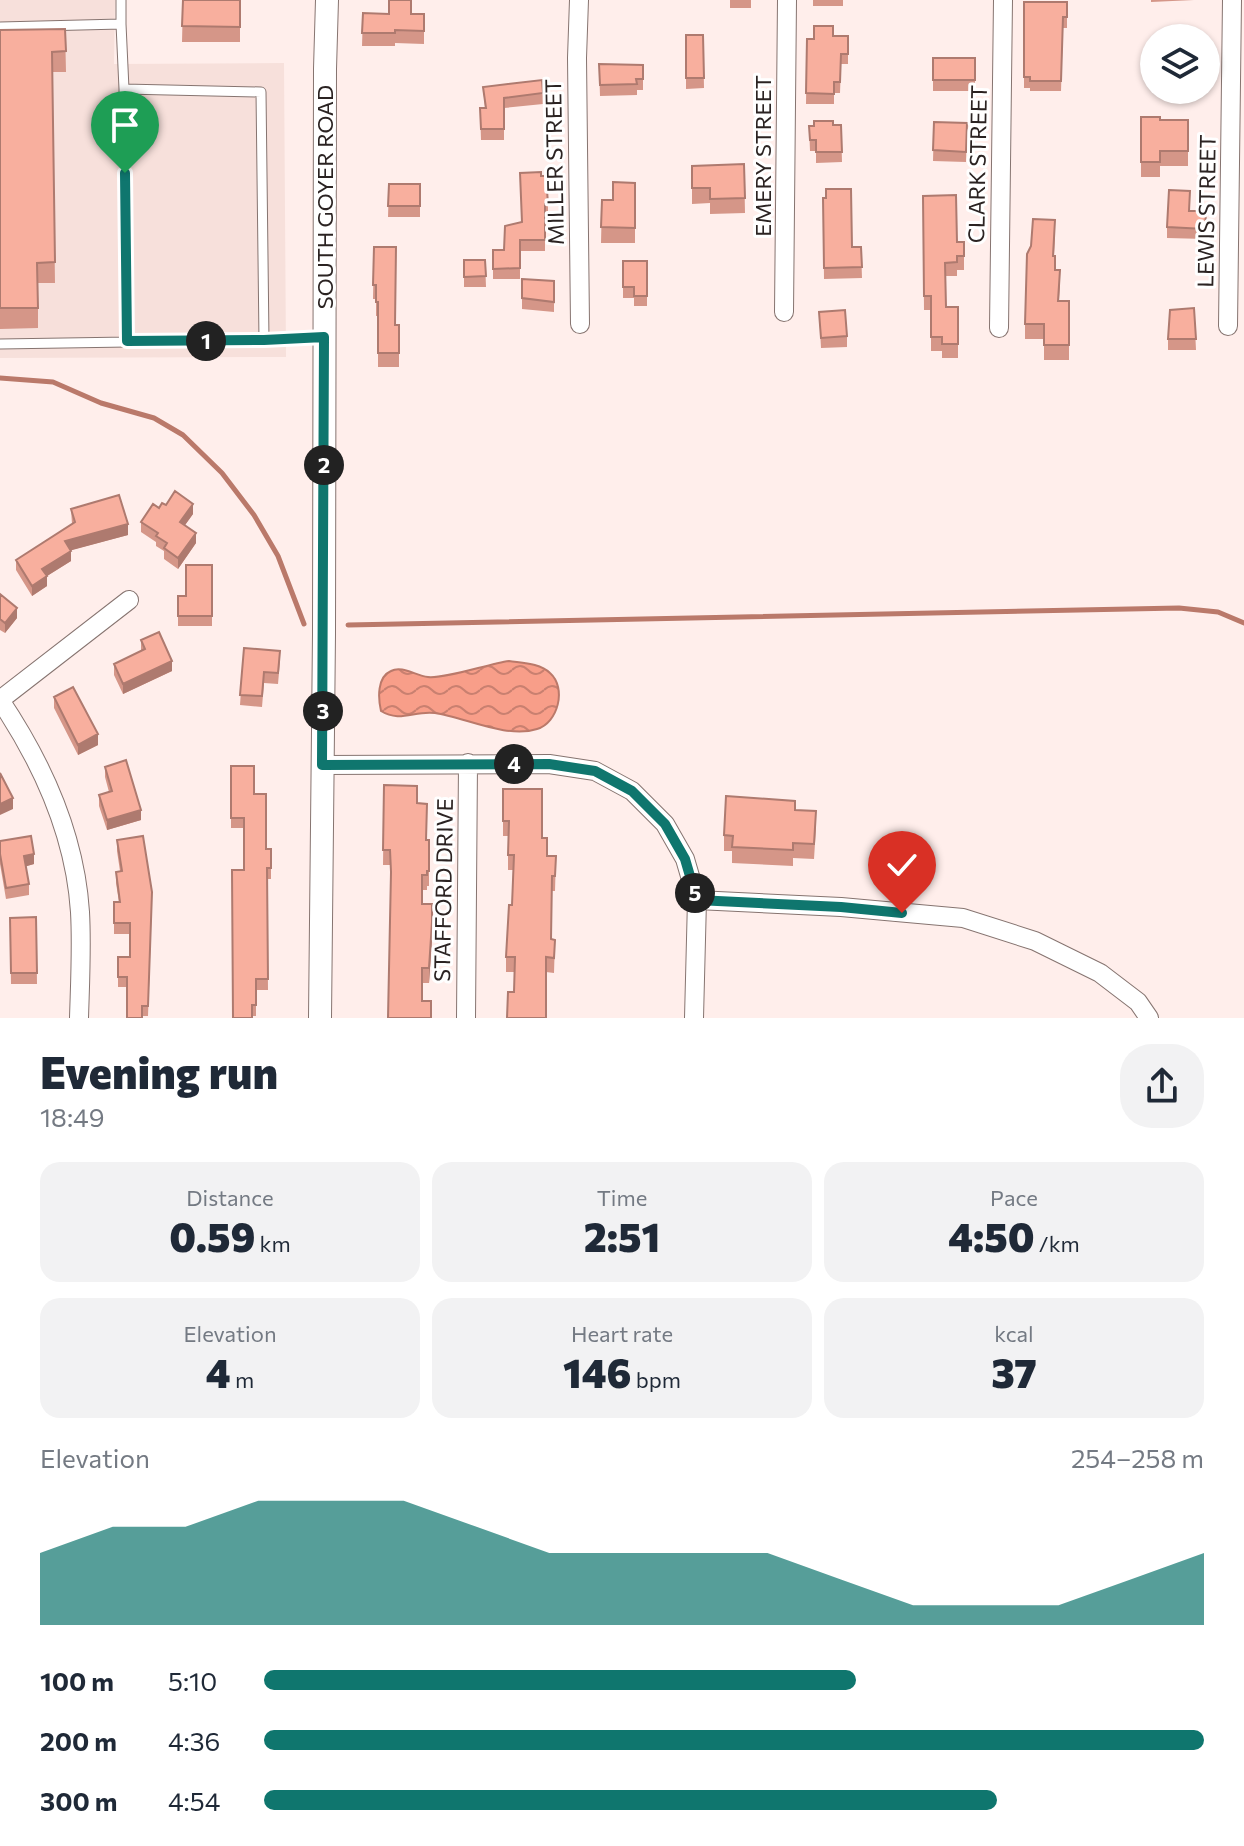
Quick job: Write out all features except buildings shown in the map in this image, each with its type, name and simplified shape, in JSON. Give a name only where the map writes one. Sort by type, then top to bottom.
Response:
[{"type":"street","name":"SOUTH GOYER ROAD","points":[[320,1018],[327,0]]},
{"type":"street","name":"MILLER STREET","points":[[579,0],[580,324]]},
{"type":"street","name":"EMERY STREET","points":[[784,312],[787,0]]},
{"type":"street","name":"CLARK STREET","points":[[999,328],[1003,0]]},
{"type":"street","name":"LEWIS STREET","points":[[1228,326],[1232,0]]},
{"type":"street","points":[[79,1018],[80,913],[73,859],[52,792],[21,731],[0,700],[129,600]]},
{"type":"street","name":"STAFFORD DRIVE","points":[[466,1018],[468,763]]},
{"type":"street","points":[[322,765],[549,764],[595,771],[632,791],[665,824],[685,859],[697,900],[694,1018]]},
{"type":"street","points":[[697,900],[841,907],[963,918],[1035,941],[1100,973],[1138,1002],[1149,1018]]},
{"type":"lane","points":[[121,0],[127,341]]},
{"type":"lane","points":[[0,27],[121,24]]},
{"type":"lane","points":[[124,89],[261,92],[264,340]]},
{"type":"lane","points":[[0,344],[324,337]]},
{"type":"shaded area","points":[[0,0],[115,0],[114,64],[284,63],[286,357],[0,358]]},
{"type":"water","points":[[509,661],[541,667],[555,679],[559,696],[555,713],[537,729],[512,731],[435,713],[395,716],[381,711],[381,683],[386,674],[395,669],[436,677]]},
{"type":"waterway","points":[[0,378],[53,382],[101,403],[154,418],[183,435],[222,473],[254,515],[278,556],[304,624]]},
{"type":"waterway","points":[[348,625],[1179,608],[1218,612],[1244,623]]},
{"type":"route","points":[[125,173],[127,341],[324,337],[322,765],[549,764],[595,771],[632,791],[665,824],[685,859],[697,900],[902,913]]}]
